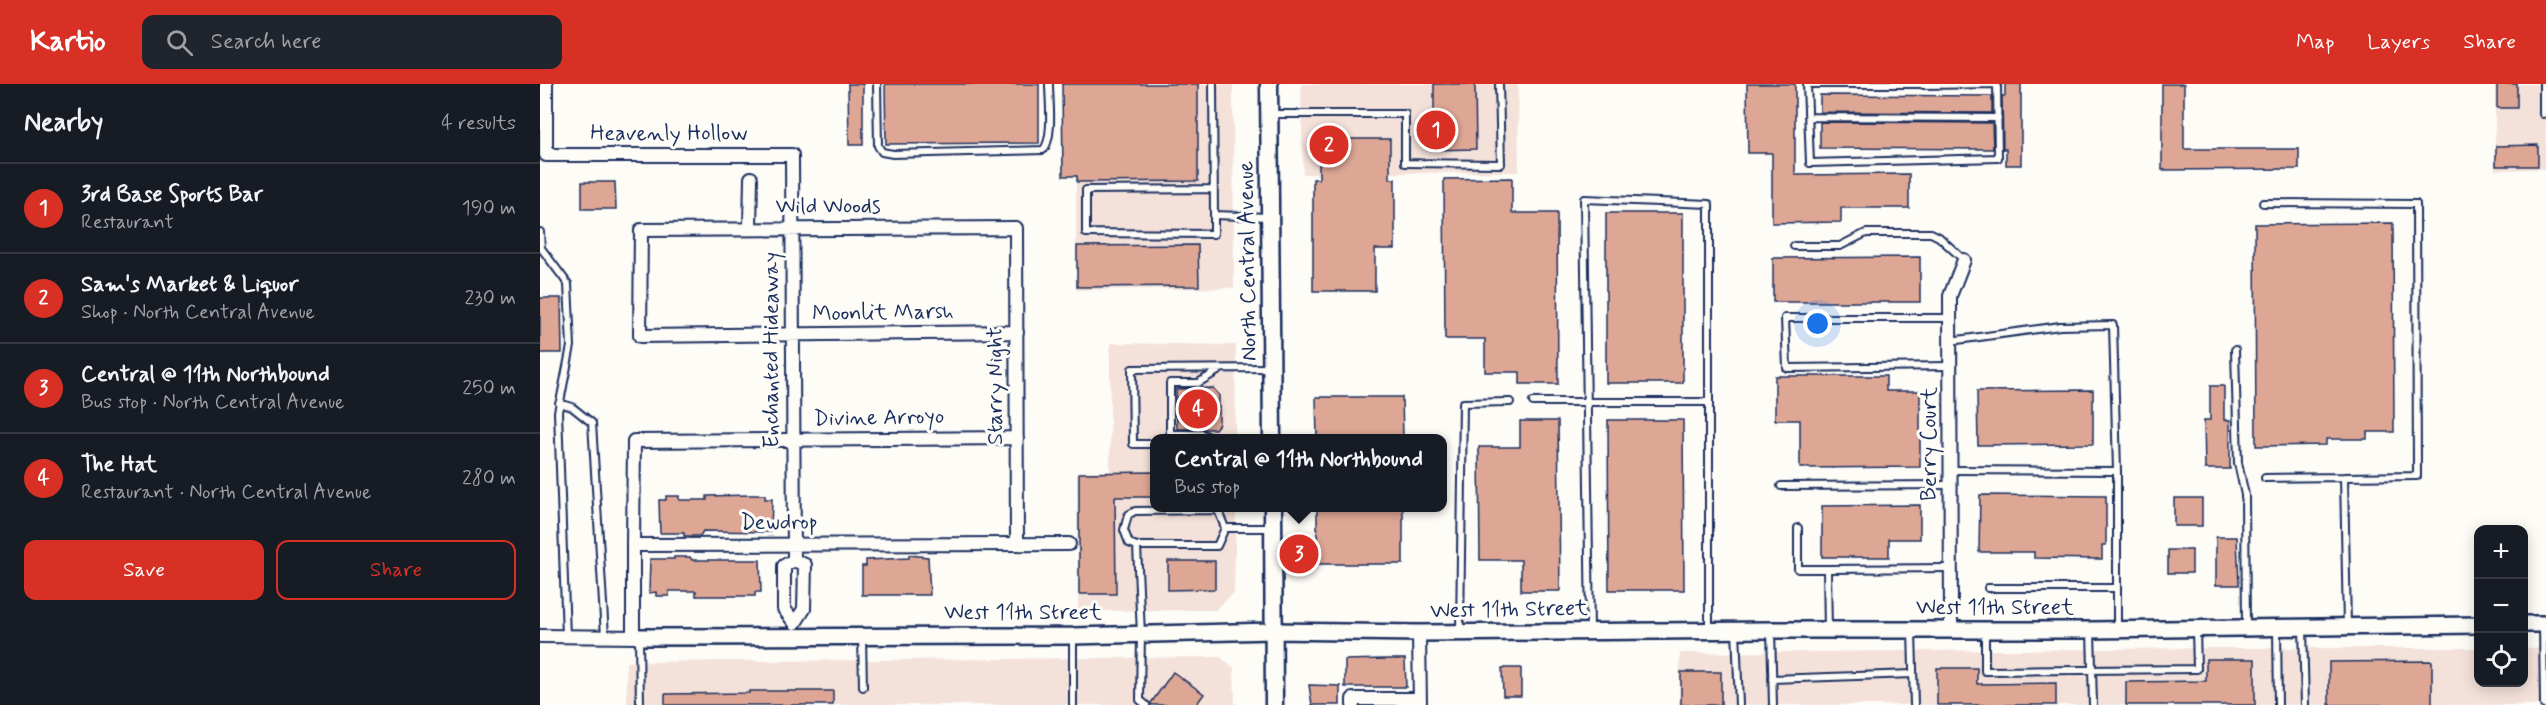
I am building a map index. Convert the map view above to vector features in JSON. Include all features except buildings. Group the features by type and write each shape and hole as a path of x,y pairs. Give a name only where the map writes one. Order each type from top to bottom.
{"main road":[{"name":"North Central Avenue","path":"1269,84 1272,434"},
{"path":"1273,512 1275,705"}],"street":[{"name":"Heavenly Hollow","path":"546,84 546,155 792,155"},
{"name":"Enchanted Hideaway","path":"792,155 794,560"},
{"path":"750,228 751,178"},
{"name":"Wild Woods","path":"640,336 641,230 1016,228"},
{"name":"Starry Night","path":"1016,228 1017,544"},
{"name":"Berry Court","path":"1951,630 1950,296 1964,260"},
{"name":"Moonlit Marsh","path":"640,336 1017,333"},
{"name":"Divine Arroyo","path":"633,545 634,441 1017,438"},
{"name":"Dewdrop","path":"633,545 1069,544"},
{"path":"633,545 636,637"},
{"path":"794,560 805,565 804,609 795,630 784,609 784,566 794,560"},
{"path":"784,587 804,587"},
{"path":"2528,624 2544,624"},
{"name":"West 11th Street","path":"540,636 636,637 795,630 862,636 1073,636 1273,631 1419,633 2117,630 2474,625"},
{"path":"1353,705 1353,699 1420,702 1419,633"}],"lane":[{"path":"877,84 878,146 882,152 893,153 1043,150 1047,147 1050,132 1049,84"},
{"path":"1213,84 1214,189 1214,234 1086,233 1086,190 1214,189"},
{"path":"1269,114 1405,114 1405,163 1501,164 1499,84"},
{"path":"1807,84 1923,84 1997,84 1998,158 1810,163 1807,84"},
{"path":"2543,84 2543,114"},
{"path":"1808,117 1998,118"},
{"path":"1590,631 1584,199 1709,204 1709,631"},
{"path":"2263,203 2416,204 2417,476 2265,478"},
{"path":"1214,215 1270,217"},
{"path":"540,232 541,248 568,284 571,346 558,423 566,636"},
{"path":"1794,246 1840,246 1866,233 1931,233 1939,237 1964,260"},
{"path":"1950,318 1785,318 1787,368 1950,366"},
{"path":"1950,341 2060,326 2113,325 2117,471 2117,630"},
{"path":"2235,350 2238,464 2245,495 2246,628"},
{"path":"1150,444 1133,444 1132,369 1271,368"},
{"path":"1202,434 1170,434 1170,383 1198,383 1221,369"},
{"path":"1460,632 1463,403 1510,402"},
{"path":"1533,402 1709,402"},
{"path":"560,403 572,407 592,423 605,637"},
{"path":"1951,470 2117,471"},
{"path":"2344,477 2347,626"},
{"path":"1781,486 1951,485"},
{"path":"1150,512 1135,512 1128,515 1124,530 1129,543 1137,546 1217,546 1225,528 1219,512"},
{"path":"1225,528 1273,528"},
{"path":"1798,528 1798,569 1951,568"},
{"path":"1137,546 1141,634 1140,700 1146,705"},
{"path":"1827,569 1828,631"},
{"path":"1988,588 2117,588"},
{"path":"2544,624 2544,705"},
{"path":"2277,628 2278,705"},
{"path":"2303,628 2305,705"},
{"path":"1985,630 1985,671 2197,669 2196,629"},
{"path":"1736,630 1739,705"},
{"path":"1771,630 1773,705"},
{"path":"1912,630 1914,705"},
{"path":"2091,630 2092,705"},
{"path":"862,636 863,687"},
{"path":"1073,636 1073,705"},
{"path":"636,637 640,705"},
{"path":"1772,679 1913,674"}],"shaded area":[{"path":"1076,84 1233,84 1234,288 1076,290"},
{"path":"1301,84 1518,84 1519,172 1303,174"},
{"path":"2495,84 2546,84 2546,169 2495,170"},
{"path":"1110,343 1236,345 1235,434 1150,434 1150,512 1236,512 1234,593 1215,610 1078,611 1077,472 1110,471"},
{"path":"2474,648 2474,687 2528,687 2528,648 2546,648 2546,705 1679,705 1680,653"},
{"path":"1220,657 1234,668 1235,705 627,705 626,662"}],"place":[{"name":"3rd Base Sports Bar","path":"1436,130"},
{"name":"Sam's Market & Liquor","path":"1329,145"},
{"name":"The Hat","path":"1198,409"},
{"name":"Central @ 11th Northbound","path":"1299,554"}]}
